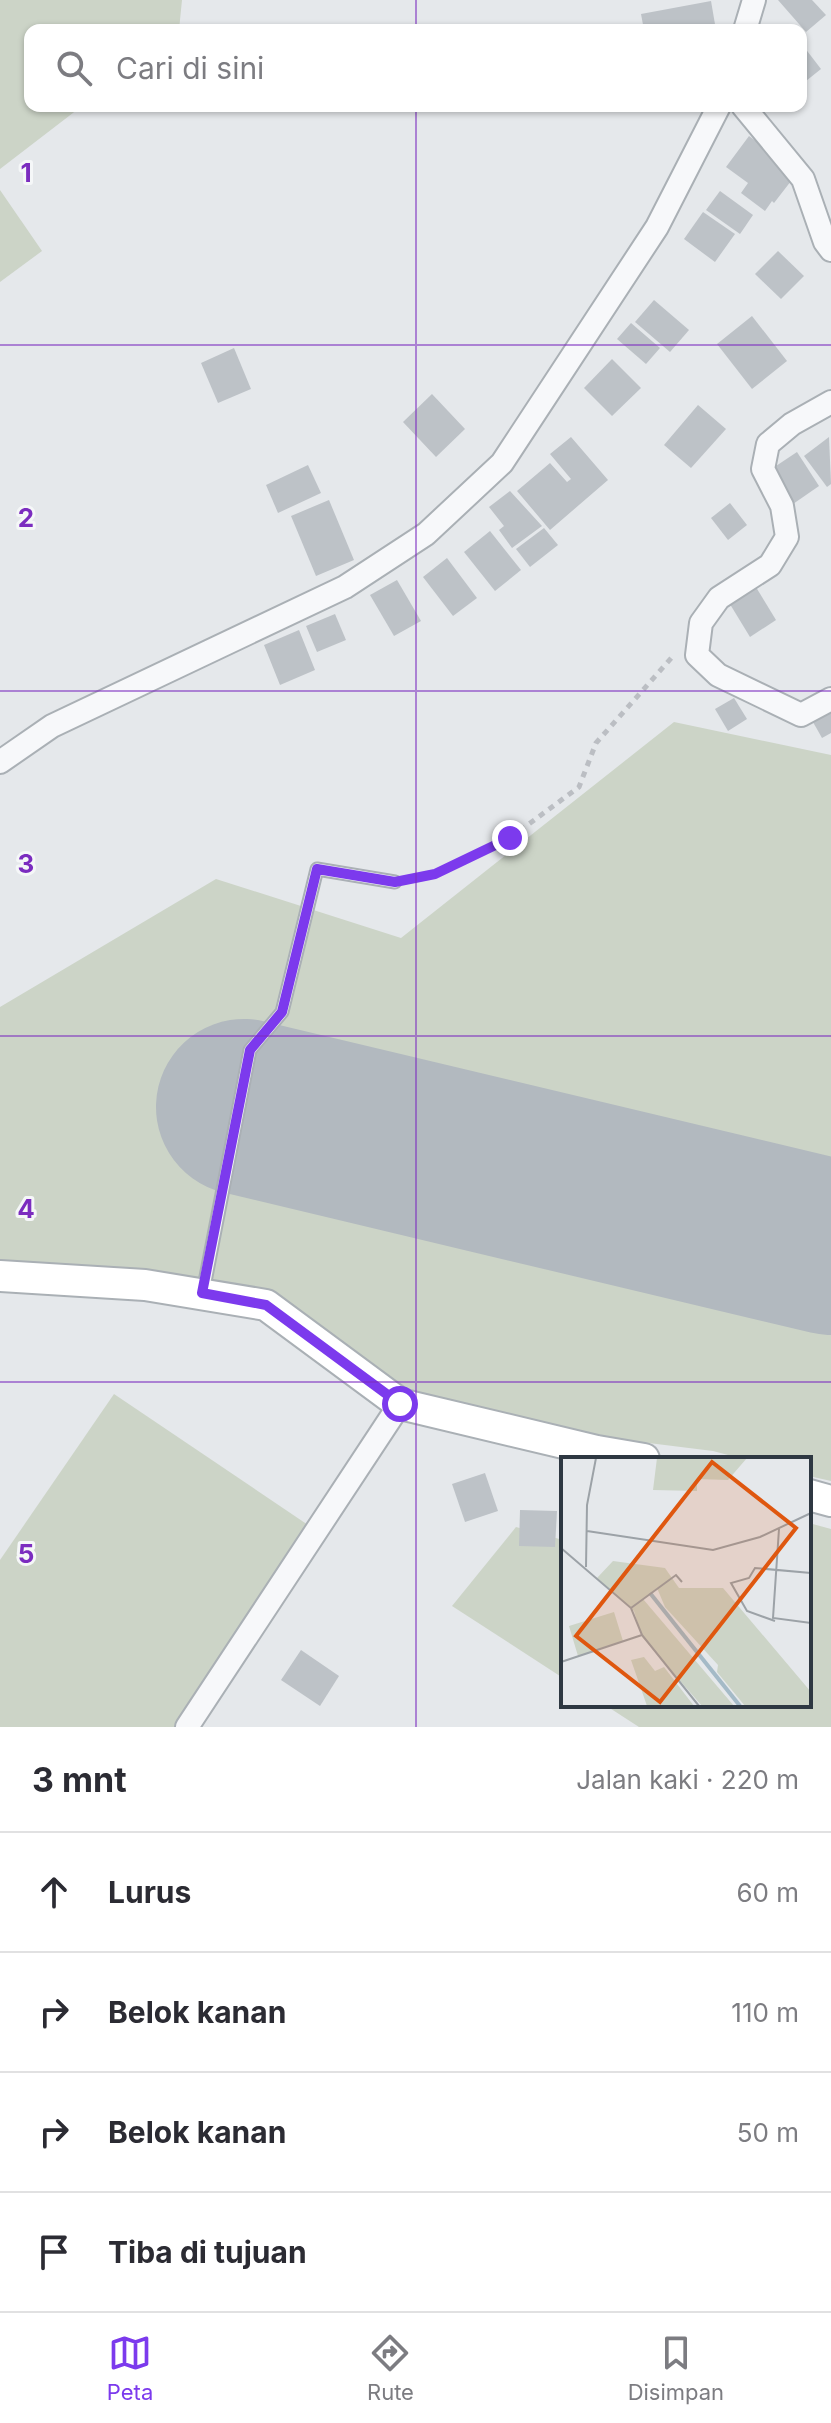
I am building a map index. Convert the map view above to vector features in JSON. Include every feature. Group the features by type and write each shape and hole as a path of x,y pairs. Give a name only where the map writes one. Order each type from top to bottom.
{"street":[{"path":"747,24 754,0"},
{"path":"0,762 52,726 345,587 426,534 502,463 657,227 716,112"},
{"path":"748,112 803,179 825,242 831,250"},
{"path":"831,402 792,424 768,444 763,469 782,506 787,537 770,565 719,598 701,623 697,655 718,675 801,715 831,699"},
{"path":"0,1276 145,1285 266,1305 400,1404 632,1457"},
{"path":"187,1727 400,1404"},
{"path":"811,1496 831,1501"}],"lane":[{"path":"202,1293 250,1050 282,1012 317,869 395,882"}],"path":[{"path":"395,882 435,874 510,838 579,787 596,743 701,623"}],"shaded area":[{"path":"0,0 182,0 180,24 24,24 24,112 74,112 0,169"},
{"path":"0,190 42,251 0,282"},
{"path":"674,722 831,755 831,1218 408,1117 395,1076 260,1043 227,1177 362,1210 393,1180 831,1285 831,1481 811,1476 811,1457 736,1457 713,1451 409,1413 238,1295 0,1280 0,1007 216,879 401,938"},
{"path":"114,1394 314,1529 179,1727 0,1727 0,1560"},
{"path":"811,1524 831,1529 831,1727 639,1727 608,1707 811,1707"},
{"path":"516,1527 561,1539 561,1677 452,1606"}],"building":[{"path":"778,0 812,0 826,15 807,31 807,24 799,24"},
{"path":"711,1 715,24 643,24 641,14"},
{"path":"807,51 821,69 807,80"},
{"path":"749,136 798,172 765,211 741,193 748,183 726,167"},
{"path":"720,191 753,215 740,234 706,210"},
{"path":"703,212 735,234 715,262 684,239"},
{"path":"778,251 804,276 781,299 755,274"},
{"path":"654,300 689,330 670,352 635,322"},
{"path":"752,316 787,361 752,389 717,344"},
{"path":"631,323 660,348 646,364 617,339"},
{"path":"234,348 251,389 218,403 201,363"},
{"path":"612,359 641,388 612,416 584,388"},
{"path":"432,394 465,429 436,457 403,422"},
{"path":"698,405 726,429 691,468 664,445"},
{"path":"571,437 608,480 550,530 517,491 550,463 567,482 571,479 550,454"},
{"path":"829,437 831,484 827,487 804,456"},
{"path":"797,452 819,486 793,504 770,470"},
{"path":"308,465 321,493 278,513 266,485"},
{"path":"510,491 542,526 512,548 499,530 504,526 489,507"},
{"path":"329,500 354,560 316,576 291,516"},
{"path":"730,503 747,525 728,540 711,518"},
{"path":"544,528 558,545 530,567 516,549"},
{"path":"490,531 521,570 495,591 464,552"},
{"path":"447,558 477,598 453,616 423,577"},
{"path":"751,579 776,620 750,637 725,596"},
{"path":"397,580 421,621 394,636 370,595"},
{"path":"335,614 346,640 317,652 306,626"},
{"path":"299,630 315,670 280,685 264,645"},
{"path":"734,698 747,719 728,731 715,709"},
{"path":"831,702 831,733 822,738 809,715"},
{"path":"485,1473 498,1511 465,1522 452,1484"},
{"path":"520,1510 557,1511 555,1547 519,1546"},
{"path":"301,1650 339,1676 320,1706 281,1680"}],"runway":[{"path":"244,1107 831,1247"}],"route":[{"path":"400,1404 266,1305 202,1293 250,1050 282,1012 317,869 395,882 435,874 510,838"}]}
